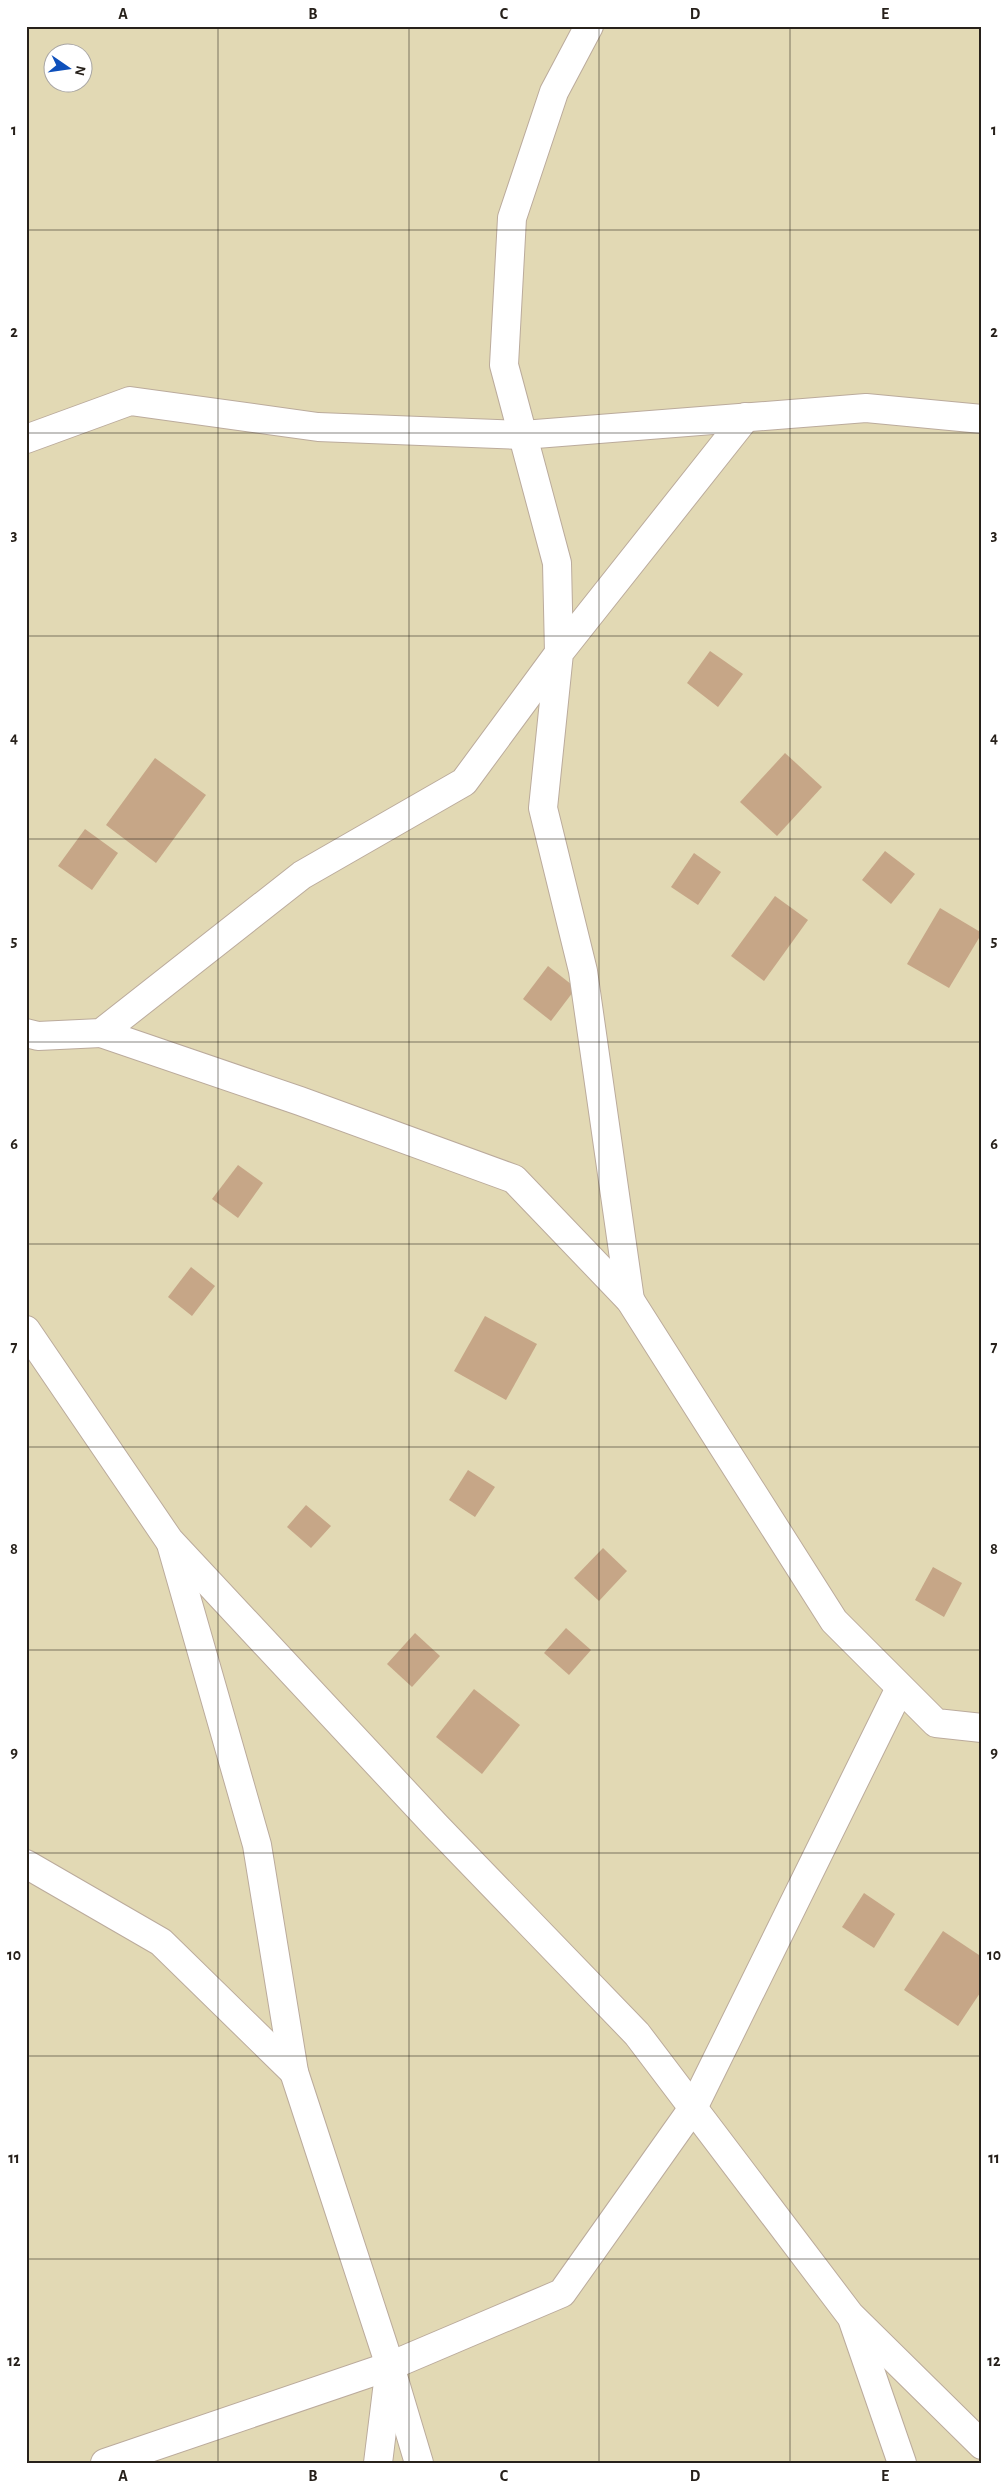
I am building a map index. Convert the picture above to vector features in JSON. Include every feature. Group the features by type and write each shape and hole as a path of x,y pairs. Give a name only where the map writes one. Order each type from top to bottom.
{"street":[{"path":"589,26 554,92 512,218 504,365 557,563 559,653 543,808 583,971 630,1300"},
{"path":"26,439 130,401 318,427 523,435 866,408 982,419"},
{"path":"101,1033 302,875 464,782 559,653 746,417"},
{"path":"26,1032 38,1036 101,1033 300,1101 514,1179 630,1300 834,1621 936,1724 982,1728"},
{"path":"26,1330 170,1540 436,1826 637,2034 850,2315 982,2445"},
{"path":"170,1540 257,1845 294,2072 390,2366 419,2463"},
{"path":"105,2463 390,2366 562,2293 693,2108 900,1688"},
{"path":"26,1864 161,1942 294,2072"},
{"path":"850,2315 902,2463"},
{"path":"378,2463 390,2366"}],"sand":[{"path":"26,26 982,26 982,2463 26,2463"}],"building":[{"path":"710,651 743,674 718,707 687,683"},
{"path":"785,753 822,787 777,836 740,802"},
{"path":"155,758 206,795 156,863 106,825"},
{"path":"85,829 118,853 92,890 58,866"},
{"path":"885,851 915,874 891,904 862,880"},
{"path":"694,853 721,872 698,905 671,887"},
{"path":"775,896 808,920 764,981 731,956"},
{"path":"940,908 982,933 949,988 907,964"},
{"path":"548,966 576,988 551,1021 523,999"},
{"path":"238,1165 263,1183 238,1218 212,1199"},
{"path":"191,1267 215,1286 192,1316 168,1297"},
{"path":"485,1316 537,1344 506,1400 454,1371"},
{"path":"468,1470 495,1487 475,1517 449,1500"},
{"path":"306,1505 331,1526 311,1548 287,1527"},
{"path":"603,1548 627,1571 599,1601 574,1578"},
{"path":"933,1567 962,1583 944,1617 915,1600"},
{"path":"566,1628 591,1650 569,1675 544,1653"},
{"path":"415,1633 440,1656 412,1687 387,1664"},
{"path":"474,1689 520,1725 482,1774 436,1737"},
{"path":"864,1893 895,1914 874,1948 842,1927"},
{"path":"943,1931 982,1957 982,1990 958,2026 904,1990"}]}
